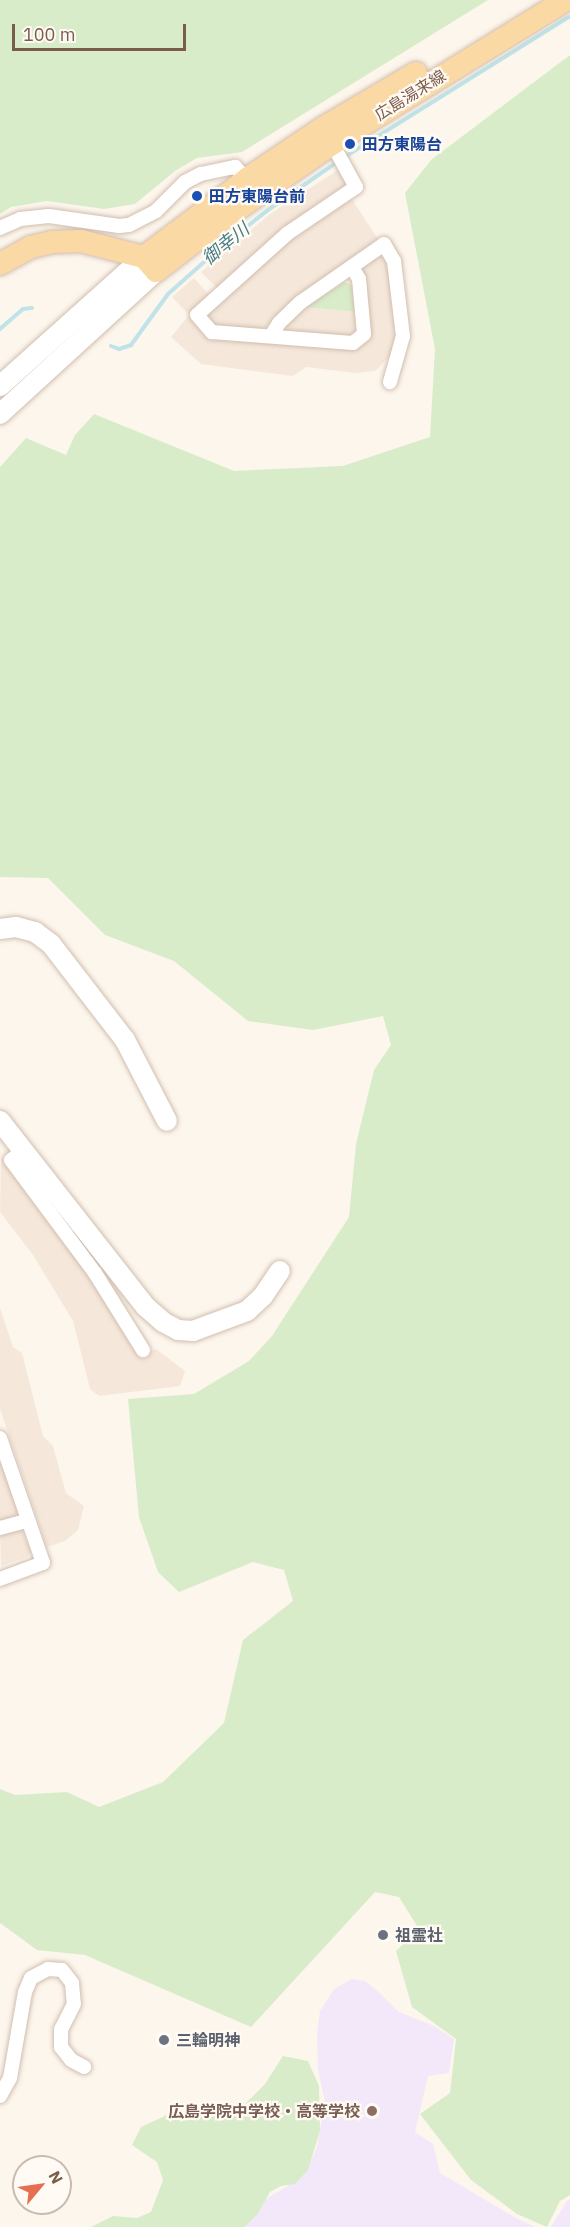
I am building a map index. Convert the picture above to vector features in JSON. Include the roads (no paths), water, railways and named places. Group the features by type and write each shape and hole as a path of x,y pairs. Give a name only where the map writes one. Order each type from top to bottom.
{"main road":[{"name":"広島湯来線","path":"150,264 226,218 327,136 537,0"},
{"name":"広島湯来線","path":"150,264 247,180 566,0"},
{"path":"0,264 31,247 52,242 81,241 150,264"}],"street":[{"path":"327,136 356,187 288,233 197,315 212,332 354,343 364,334 359,279 352,267"},
{"path":"0,228 20,219 50,216 119,226 129,225 156,211 185,182 201,174 235,167 247,180"},
{"path":"271,336 279,323 301,303 384,244 394,261 403,336 390,382"},
{"path":"0,386 150,264"},
{"path":"0,414 150,264"},
{"path":"0,929 16,927 35,932 51,944 125,1040 167,1120"},
{"path":"0,1121 146,1308 163,1322 178,1330 193,1331 247,1311 280,1271"},
{"path":"24,1150 11,1160 95,1273 143,1350"},
{"path":"0,1438 43,1563 0,1579"},
{"path":"0,1528 27,1521"},
{"path":"0,2096 10,2078 25,1992 31,1978 48,1969 62,1970 72,1983 74,2004 61,2029 61,2047 71,2060 84,2067"}],"waterway":[{"name":"御幸川","path":"343,158 569,17"},
{"name":"御幸川","path":"111,346 119,349 131,345 168,294 221,247 268,210 337,162"},
{"name":"御幸川","path":"0,329 23,309 32,308"}],"place":[{"name":"田方東陽台","path":"350,144"},
{"name":"田方東陽台前","path":"197,196"},
{"name":"祖霊社","path":"383,1935"},
{"name":"三輪明神","path":"164,2040"},
{"name":"広島学院中学校・高等学校","path":"372,2111"}]}
